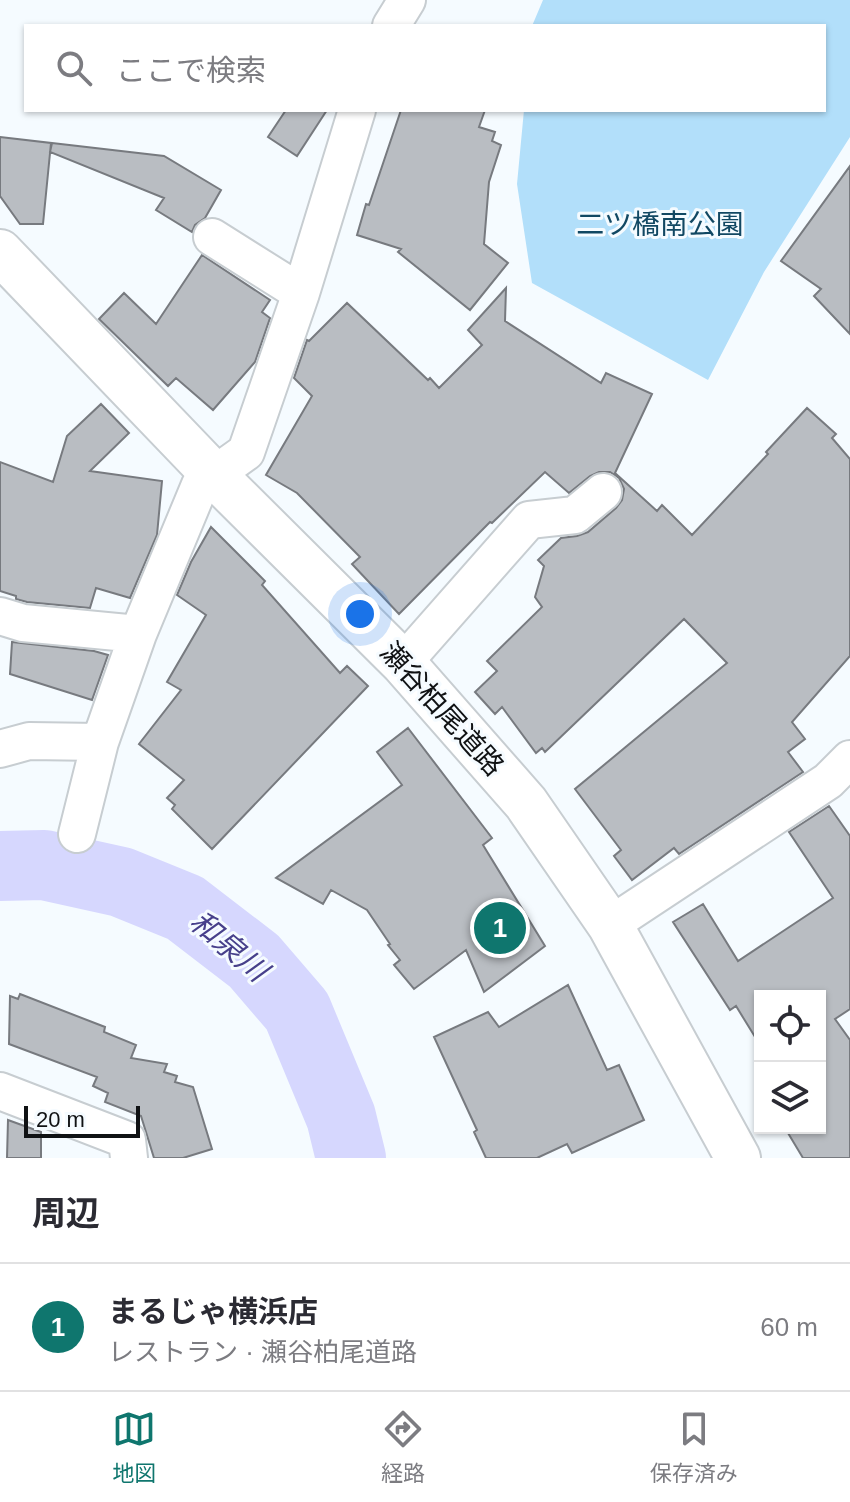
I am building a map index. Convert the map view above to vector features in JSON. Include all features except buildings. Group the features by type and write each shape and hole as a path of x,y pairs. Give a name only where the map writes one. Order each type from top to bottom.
{"main road":[{"name":"瀬谷柏尾道路","path":"0,252 214,475 403,663 526,803 610,925 738,1158"}],"street":[{"path":"392,24 407,0"},
{"path":"77,834 100,742 138,634 200,485 246,452 301,293 356,112"},
{"path":"212,237 301,293"},
{"path":"403,663 529,520 575,515 603,492"},
{"path":"0,616 23,623 138,634"},
{"path":"0,749 29,741 100,742"},
{"path":"610,925 828,781 850,759"},
{"path":"0,1091 127,1140 129,1158"}],"green space":[{"name":"二ツ橋南公園","path":"543,0 850,0 850,137 764,272 708,380 532,283 517,184 524,112 826,112 826,24 533,24"}],"waterway":[{"name":"和泉川","path":"0,866 44,865 121,882 185,908 254,961 297,1011 341,1117 351,1158"}],"place":[{"name":"まるじゃ横浜店","path":"500,928"}]}
